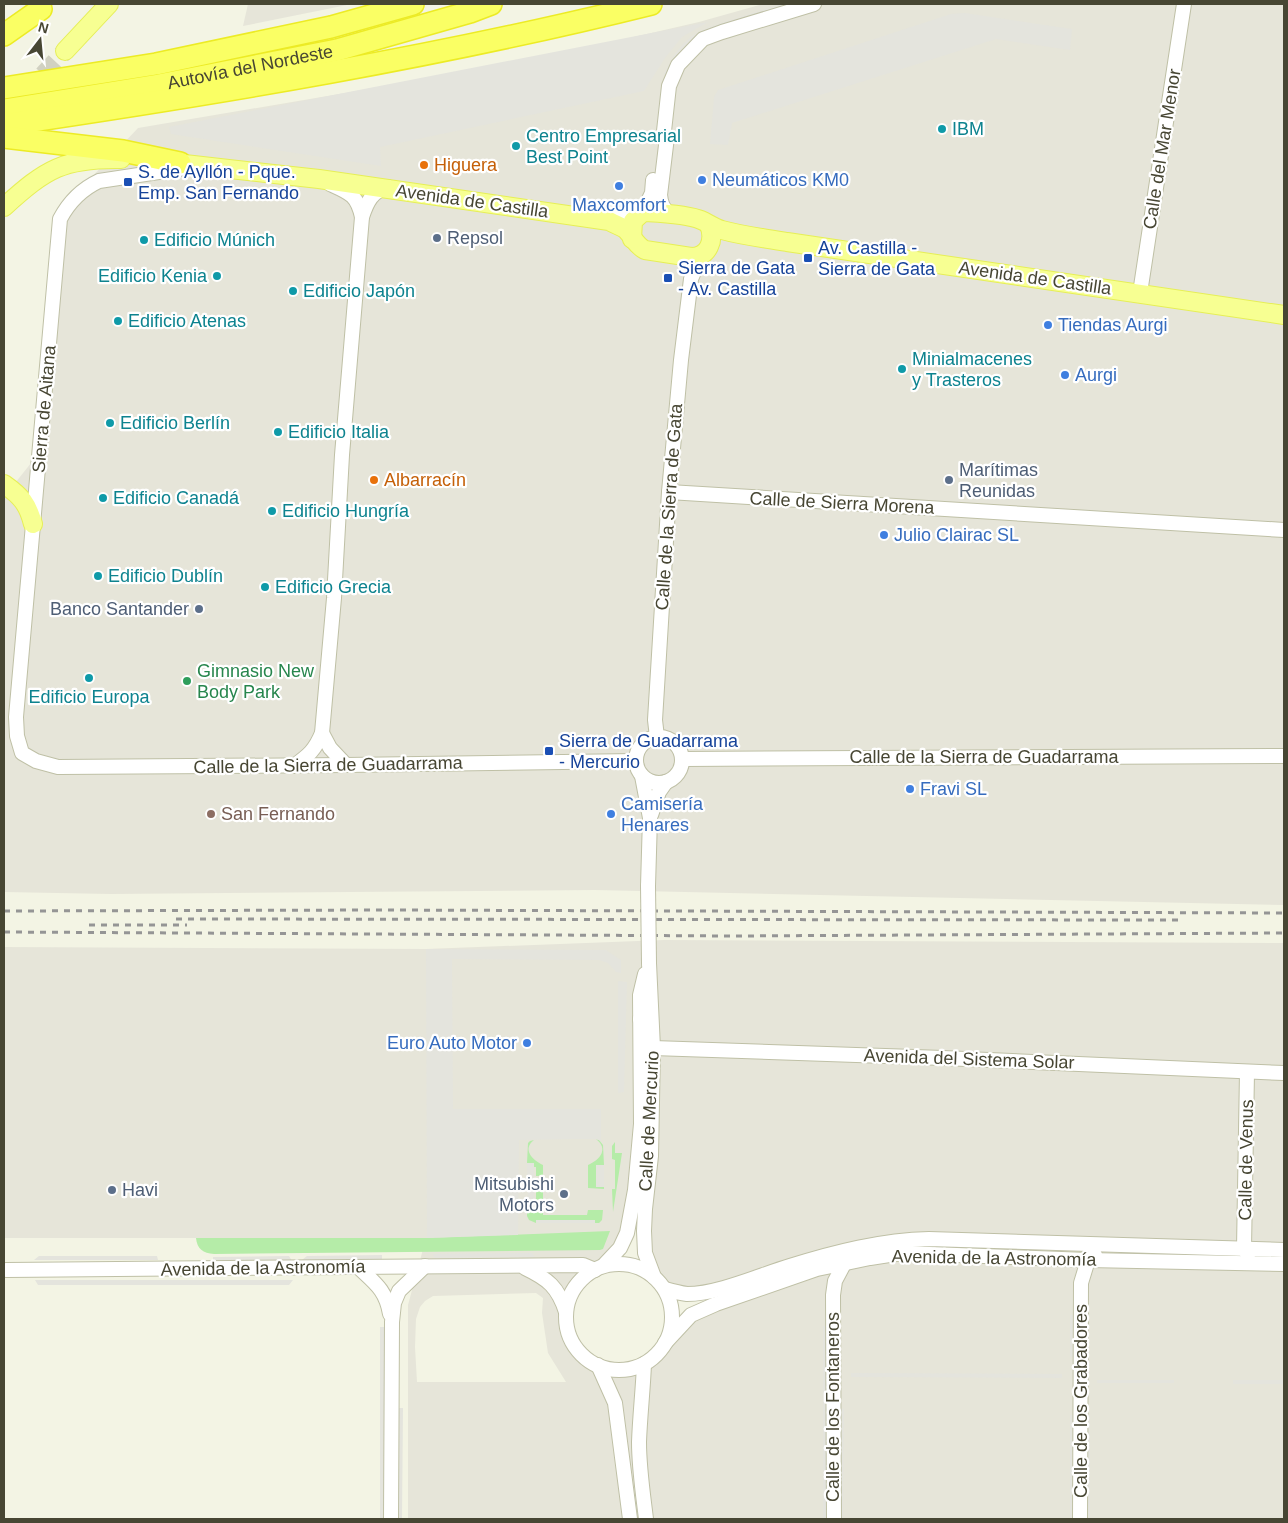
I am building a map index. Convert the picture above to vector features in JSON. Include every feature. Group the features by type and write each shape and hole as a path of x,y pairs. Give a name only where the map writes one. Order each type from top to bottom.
{"highway":[{"name":"Autovía del Nordeste","path":"4,88 156,64 331,27 413,4"},
{"name":"Autovía del Nordeste","path":"4,110 159,85 337,50 492,4"},
{"path":"4,125 160,102 471,45 650,4"},
{"path":"4,35 45,6"},
{"path":"4,137 128,152 189,164"}],"main road":[{"path":"65,51 109,4"},
{"path":"4,26 45,6"},
{"path":"4,207 44,173 82,160 97,159 126,159 189,164 384,188"},
{"name":"Avenida de Castilla","path":"384,188 609,221 624,229 640,248 676,255 696,257 722,243 787,242"},
{"path":"632,239 633,221 641,214"},
{"name":"Avenida de Castilla","path":"641,214 669,214 694,218 736,234 1284,315"},
{"path":"707,250 712,240 709,225"},
{"path":"4,484 20,497 27,506 33,524"}],"street":[{"path":"641,214 652,193 660,137 664,131 669,86 678,65 703,39 814,4"},
{"name":"Calle del Mar Menor","path":"1140,294 1184,4"},
{"path":"664,131 667,138 660,195 661,204 669,214"},
{"name":"Sierra de Aitana","path":"22,753 17,736 16,717 60,219 73,200 90,185 100,181 159,173 189,164"},
{"path":"319,179 344,190 354,197 360,205 362,217"},
{"name":"Avenida de Castilla","path":"384,188 408,185 611,214 641,214"},
{"path":"294,766 317,745 322,733 334,598 342,455 362,217 370,198 384,188"},
{"name":"Calle de la Sierra de Gata","path":"658,736 655,720 669,492 681,360 691,279 698,262 707,250"},
{"path":"676,255 686,265 691,279"},
{"name":"Calle de Sierra Morena","path":"669,492 1284,530"},
{"path":"322,733 330,748 346,766"},
{"path":"642,776 656,783 666,782 674,778 681,769 683,759 680,749 675,742 666,737 658,736 643,743 638,751 636,760 638,770 642,776 650,818"},
{"name":"Calle de la Sierra de Guadarrama","path":"22,753 36,761 58,766 346,766 636,760"},
{"name":"Calle de la Sierra de Guadarrama","path":"683,759 1284,756"},
{"path":"650,818 659,792 666,782"},
{"name":"Calle de Mercurio","path":"650,818 648,886 649,963 653,1048 651,1156 644,1231 645,1253 654,1277"},
{"name":"Calle de Mercurio","path":"599,1268 620,1248 627,1233 632,1207 639,1150 640,995 649,963"},
{"path":"640,1019 648,1042 653,1048 640,1076"},
{"name":"Avenida del Sistema Solar","path":"653,1048 953,1058 1284,1073"},
{"name":"Calle de Venus","path":"1244,1248 1247,1072"},
{"name":"Avenida de la Astronomía","path":"665,1343 692,1315 812,1265 868,1246 915,1240 1284,1250"},
{"path":"1088,1260 1098,1252 1108,1248 1123,1246"},
{"path":"1223,1262 1236,1257 1244,1248 1248,1255 1258,1263"},
{"name":"Avenida de la Astronomía","path":"664,1289 688,1294 711,1292 812,1265 844,1264 902,1253 1088,1260 1284,1264"},
{"name":"Calle de los Grabadores","path":"1058,1259 1075,1271 1081,1283"},
{"name":"Calle de los Grabadores","path":"1080,1519 1081,1283 1088,1260"},
{"name":"Avenida de la Astronomía","path":"4,1271 583,1264 599,1268"},
{"path":"621,1264 639,1268 654,1277 664,1289 671,1307 672,1316 672,1326 665,1343 656,1356 644,1364 628,1369 613,1369 598,1365 581,1354 567,1329 566,1314 569,1299 577,1285 586,1276 599,1268 621,1264"},
{"name":"Calle de los Fontaneros","path":"834,1519 833,1295 835,1280 844,1264"},
{"name":"Avenida de la Astronomía","path":"520,1265 540,1275 552,1284 561,1298 566,1314"},
{"name":"Calle de los Fontaneros","path":"812,1265 830,1286 833,1295"},
{"path":"391,1519 392,1322 394,1303 399,1291 426,1266"},
{"path":"358,1267 382,1290 388,1302 392,1322"},
{"path":"644,1364 639,1444 646,1519"},
{"path":"598,1365 615,1404 630,1519"}],"shaded area":[{"path":"248,4 352,4 243,26"},
{"path":"763,4 1284,4 1284,905 595,890 111,894 4,892 4,497 35,458 57,214 138,128 351,92 586,48 699,22"},
{"path":"782,4 796,4 704,33 692,40 675,59 667,75 664,74 675,54 692,36 707,28"},
{"path":"965,13 1072,29 1070,50 996,39 732,123 728,145 710,144 714,97 718,90 951,14"},
{"path":"708,22 682,37 665,58 644,91 380,147 381,166 171,134 169,127"},
{"path":"664,940 1284,943 1284,1250 929,1239 711,1291 665,1289 654,1277 645,1253 641,1124 627,1233 595,1270 577,1285 569,1299 566,1314 567,1329 581,1354 598,1365 613,1369 628,1369 644,1364 655,1356 691,1315 870,1258 1284,1264 1284,1519 408,1519 408,1305 426,1238 4,1238 4,947 426,949","holes":["536,1293 543,1298 542,1313 548,1353 566,1382 417,1382 416,1319 420,1307 425,1301 433,1296"]},
{"path":"426,949 606,950 621,960 621,973 616,972 608,963 599,960 452,959 453,1109 601,1109 601,1141 596,1139 519,1140 518,1235 427,1238"},
{"path":"618,981 627,982 624,1092 618,1093"},
{"path":"527,1163 534,1163 534,1207 528,1207"},
{"path":"596,1165 604,1165 604,1187 596,1187"},
{"path":"536,1220 595,1220 595,1223 536,1223"},
{"path":"532,1253 535,1257 434,1258 433,1254"},
{"path":"382,1255 382,1259 302,1260 307,1256"},
{"path":"39,1256 157,1256 158,1260 34,1260"},
{"path":"289,1256 292,1261 213,1260 213,1257"},
{"path":"35,1280 293,1280 289,1285 38,1285"},
{"path":"1070,1315 1077,1315 1076,1357 1070,1357"},
{"path":"823,1326 830,1326 829,1519 823,1519"},
{"path":"380,1327 387,1327 386,1519 380,1519"},
{"path":"851,1373 1062,1374 1062,1378 851,1377"},
{"path":"1097,1380 1174,1380 1174,1383 1097,1383"},
{"path":"1233,1380 1284,1380 1284,1384 1233,1384"},
{"path":"396,1408 403,1408 402,1519 395,1519"},
{"path":"836,1408 844,1409 843,1519 836,1519"},
{"path":"1070,1415 1076,1415 1076,1519 1070,1519"},
{"path":"1083,1415 1090,1416 1090,1519 1083,1519"}],"green space":[{"path":"596,1139 603,1145 604,1165 596,1165 597,1187 604,1187 604,1189 588,1188 588,1165 599,1157 602,1150 600,1143"},
{"path":"534,1140 530,1143 529,1151 535,1160 543,1165 543,1176 536,1176 534,1163 527,1163 528,1143"},
{"path":"615,1142 615,1153 622,1153 613,1212 612,1189 615,1189 615,1160 612,1159 612,1146"},
{"path":"536,1179 543,1179 543,1215 587,1215 588,1210 603,1210 602,1220 599,1223 595,1223 595,1220 537,1220 536,1223 529,1220 527,1208 536,1208"},
{"path":"610,1231 603,1249 600,1250 214,1254 201,1250 196,1238 427,1238"}],"tunnel":[{"path":"6,114 65,51"}],"railway":[{"path":"4,911 383,910 1284,913"},
{"path":"176,919 1184,920"},
{"path":"89,925 187,925"},
{"path":"4,932 733,936 1284,933"}],"place":[{"name":"IBM","path":"942,129"},
{"name":"Centro Empresarial Best Point","path":"516,146"},
{"name":"Higuera","path":"424,165"},
{"name":"Neumáticos KM0","path":"702,180"},
{"name":"S. de Ayllón - Pque. Emp. San Fernando","path":"128,182"},
{"name":"Maxcomfort","path":"619,186"},
{"name":"Repsol","path":"437,238"},
{"name":"Edificio Múnich","path":"144,240"},
{"name":"Av. Castilla - Sierra de Gata","path":"808,258"},
{"name":"Edificio Kenia","path":"217,276"},
{"name":"Sierra de Gata - Av. Castilla","path":"668,278"},
{"name":"Edificio Japón","path":"293,291"},
{"name":"Edificio Atenas","path":"118,321"},
{"name":"Tiendas Aurgi","path":"1048,325"},
{"name":"Minialmacenes y Trasteros","path":"902,369"},
{"name":"Aurgi","path":"1065,375"},
{"name":"Edificio Berlín","path":"110,423"},
{"name":"Edificio Italia","path":"278,432"},
{"name":"Albarracín","path":"374,480"},
{"name":"Marítimas Reunidas","path":"949,480"},
{"name":"Edificio Canadá","path":"103,498"},
{"name":"Edificio Hungría","path":"272,511"},
{"name":"Julio Clairac SL","path":"884,535"},
{"name":"Edificio Dublín","path":"98,576"},
{"name":"Edificio Grecia","path":"265,587"},
{"name":"Banco Santander","path":"199,609"},
{"name":"Edificio Europa","path":"89,678"},
{"name":"Gimnasio New Body Park","path":"187,681"},
{"name":"Sierra de Guadarrama - Mercurio","path":"549,751"},
{"name":"Fravi SL","path":"910,789"},
{"name":"San Fernando","path":"211,814"},
{"name":"Camisería Henares","path":"611,814"},
{"name":"Euro Auto Motor","path":"527,1043"},
{"name":"Havi","path":"112,1190"},
{"name":"Mitsubishi Motors","path":"564,1194"}]}
